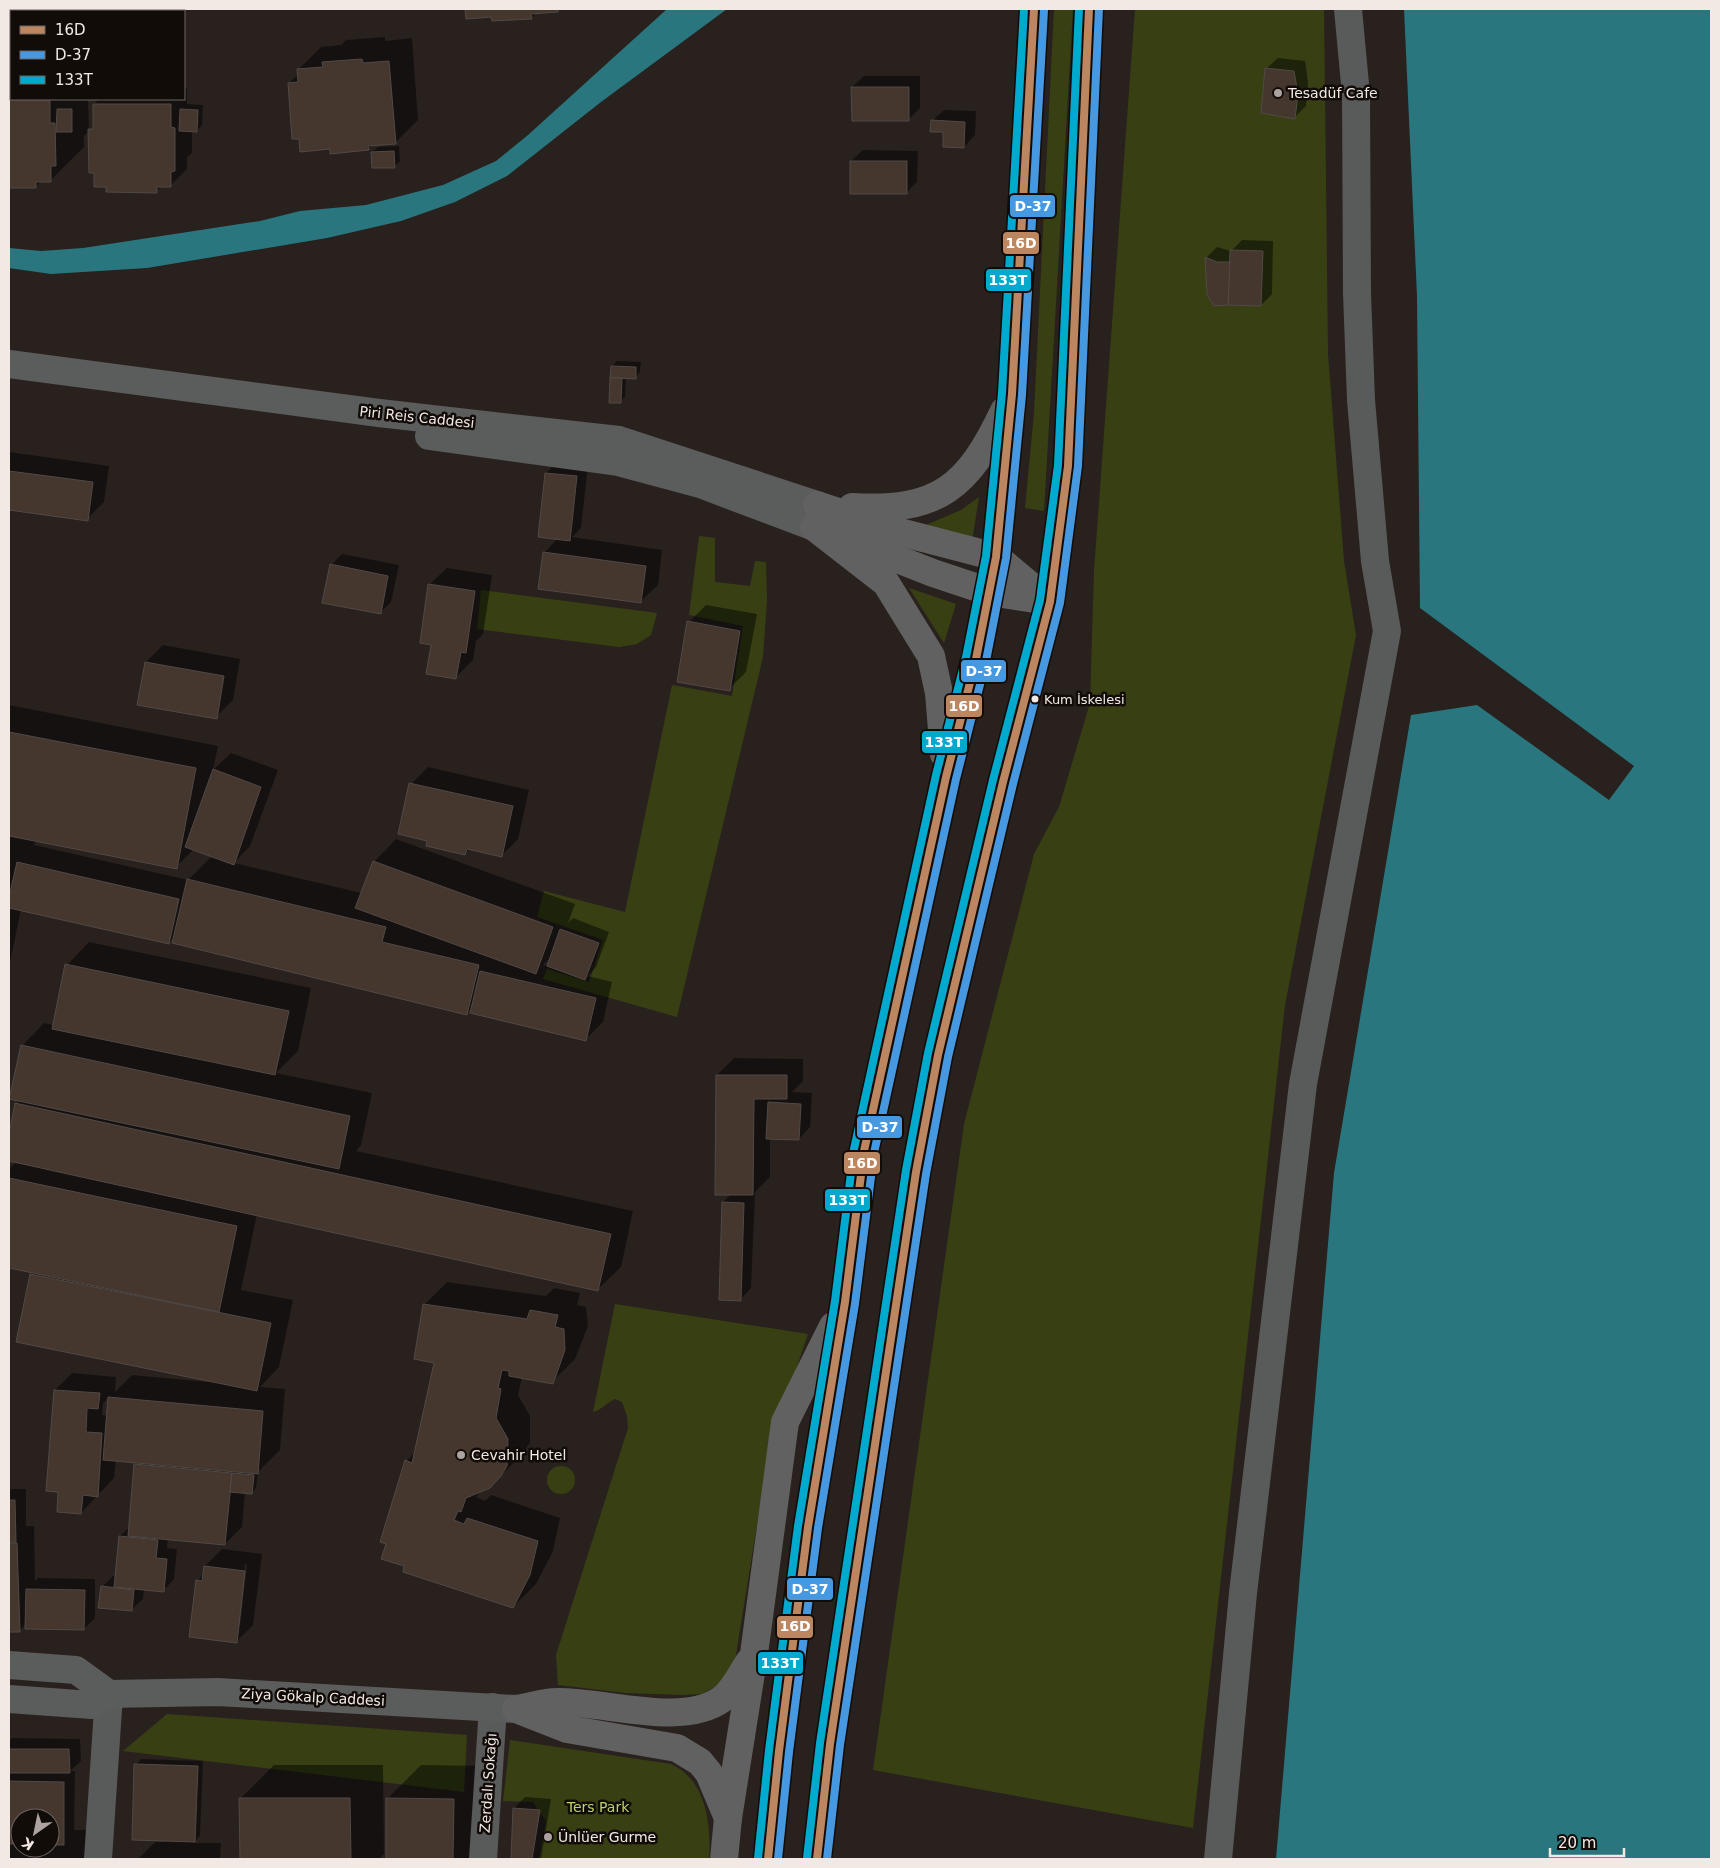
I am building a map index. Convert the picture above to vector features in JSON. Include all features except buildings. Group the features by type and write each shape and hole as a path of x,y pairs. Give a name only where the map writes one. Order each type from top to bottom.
{"highway":[{"path":"768,1859 779,1751 808,1527 845,1302 864,1151 946,777 990,592 996,556 1012,394 1034,9"},
{"path":"818,1859 830,1744 916,1172 940,1045 1003,782 1050,602 1068,466 1089,9"},
{"path":"816,516 920,503 953,487 974,465 988,444 1012,394"},
{"path":"816,516 896,531 996,556 1050,602"},
{"path":"816,516 933,573 990,592 1050,602"},
{"path":"816,516 886,583 931,656 939,693 946,777"},
{"path":"724,1859 728,1818 754,1654 785,1422 845,1302"},
{"path":"504,1708 556,1702 681,1713 707,1708 723,1698 733,1688 754,1654"},
{"path":"504,1708 567,1729 677,1748 700,1762 709,1773 728,1818"}],"main road":[{"name":"Piri Reis Caddesi","path":"9,364 379,413 619,440 816,516"},
{"name":"Piri Reis Caddesi","path":"9,378 618,462 816,516"},
{"path":"9,1665 76,1670 109,1694"},
{"name":"Ziya Gökalp Caddesi","path":"9,1699 92,1706 109,1694 218,1692 504,1708"}],"street":[{"path":"1218,1859 1243,1593 1303,1084 1387,631 1375,561 1361,400 1357,292 1356,95 1348,9"},
{"path":"98,1859 109,1694"},
{"name":"Zerdalı Sokağı","path":"483,1859 504,1708"}],"green space":[{"path":"1054,9 1073,9 1044,511 1025,508 1034,413"},
{"path":"1135,9 1324,9 1328,354 1344,561 1356,635 1285,1005 1193,1828 873,1770 964,1124 1034,854 1059,807 1090,703 1094,571"},
{"path":"979,497 972,541 926,525 961,510"},
{"path":"699,536 715,538 715,582 750,586 755,561 766,562 767,600 763,657 677,1017 543,979 547,969 589,982 603,940 537,917 544,891 625,912 672,685 732,696 743,626 689,615"},
{"path":"909,588 956,604 944,643"},
{"path":"481,590 657,613 651,635 637,644 619,647 477,629"},
{"path":"615,1304 808,1334 769,1450 734,1667 715,1687 701,1694 626,1693 558,1685 556,1655 628,1428 627,1416 622,1402 615,1399 593,1412"},
{"path":"561,1466 571,1470 575,1480 571,1490 561,1494 551,1490 547,1480 551,1470"},
{"path":"167,1714 467,1735 464,1792 123,1751"},
{"name":"Ters Park","path":"510,1740 671,1764 685,1773 694,1783 704,1803 707,1814 709,1859 539,1859 546,1821 533,1802 503,1801"}],"water":[{"path":"667,9 727,9 601,102 507,176 455,202 401,221 327,238 147,268 51,274 9,268 9,248 41,251 83,248 260,221 300,211 366,205 443,185 496,161 528,135"},
{"path":"1404,9 1711,9 1711,1859 1276,1859 1334,1173 1411,715 1477,705 1609,800 1634,766 1420,608 1417,296"}],"transit line":[{"name":"133T","path":"758,1858 769,1750 798,1526 835,1301 854,1149 936,775 966,657 986,556 1002,393 1024,9"},
{"name":"16D","path":"768,1859 779,1751 808,1527 845,1302 864,1151 946,777 976,659 996,557 1012,394 1034,9"},
{"name":"133T","path":"807,1858 820,1743 906,1170 928,1053 993,780 1040,600 1058,465 1079,9"},
{"name":"16D","path":"817,1859 830,1744 916,1172 938,1055 1003,782 1050,602 1068,466 1089,9"},
{"name":"D-37","path":"827,1859 840,1745 926,1174 948,1057 1013,784 1060,603 1078,466 1099,9"},
{"name":"D-37","path":"778,1859 789,1752 818,1528 855,1304 874,1153 956,779 986,661 1006,558 1022,395 1044,10"}],"place":[{"name":"Tesadüf Cafe","path":"1278,93"},
{"name":"Kum İskelesi","path":"1035,699"},
{"name":"Cevahir Hotel","path":"461,1455"},
{"name":"Ünlüer Gurme","path":"548,1837"}]}
